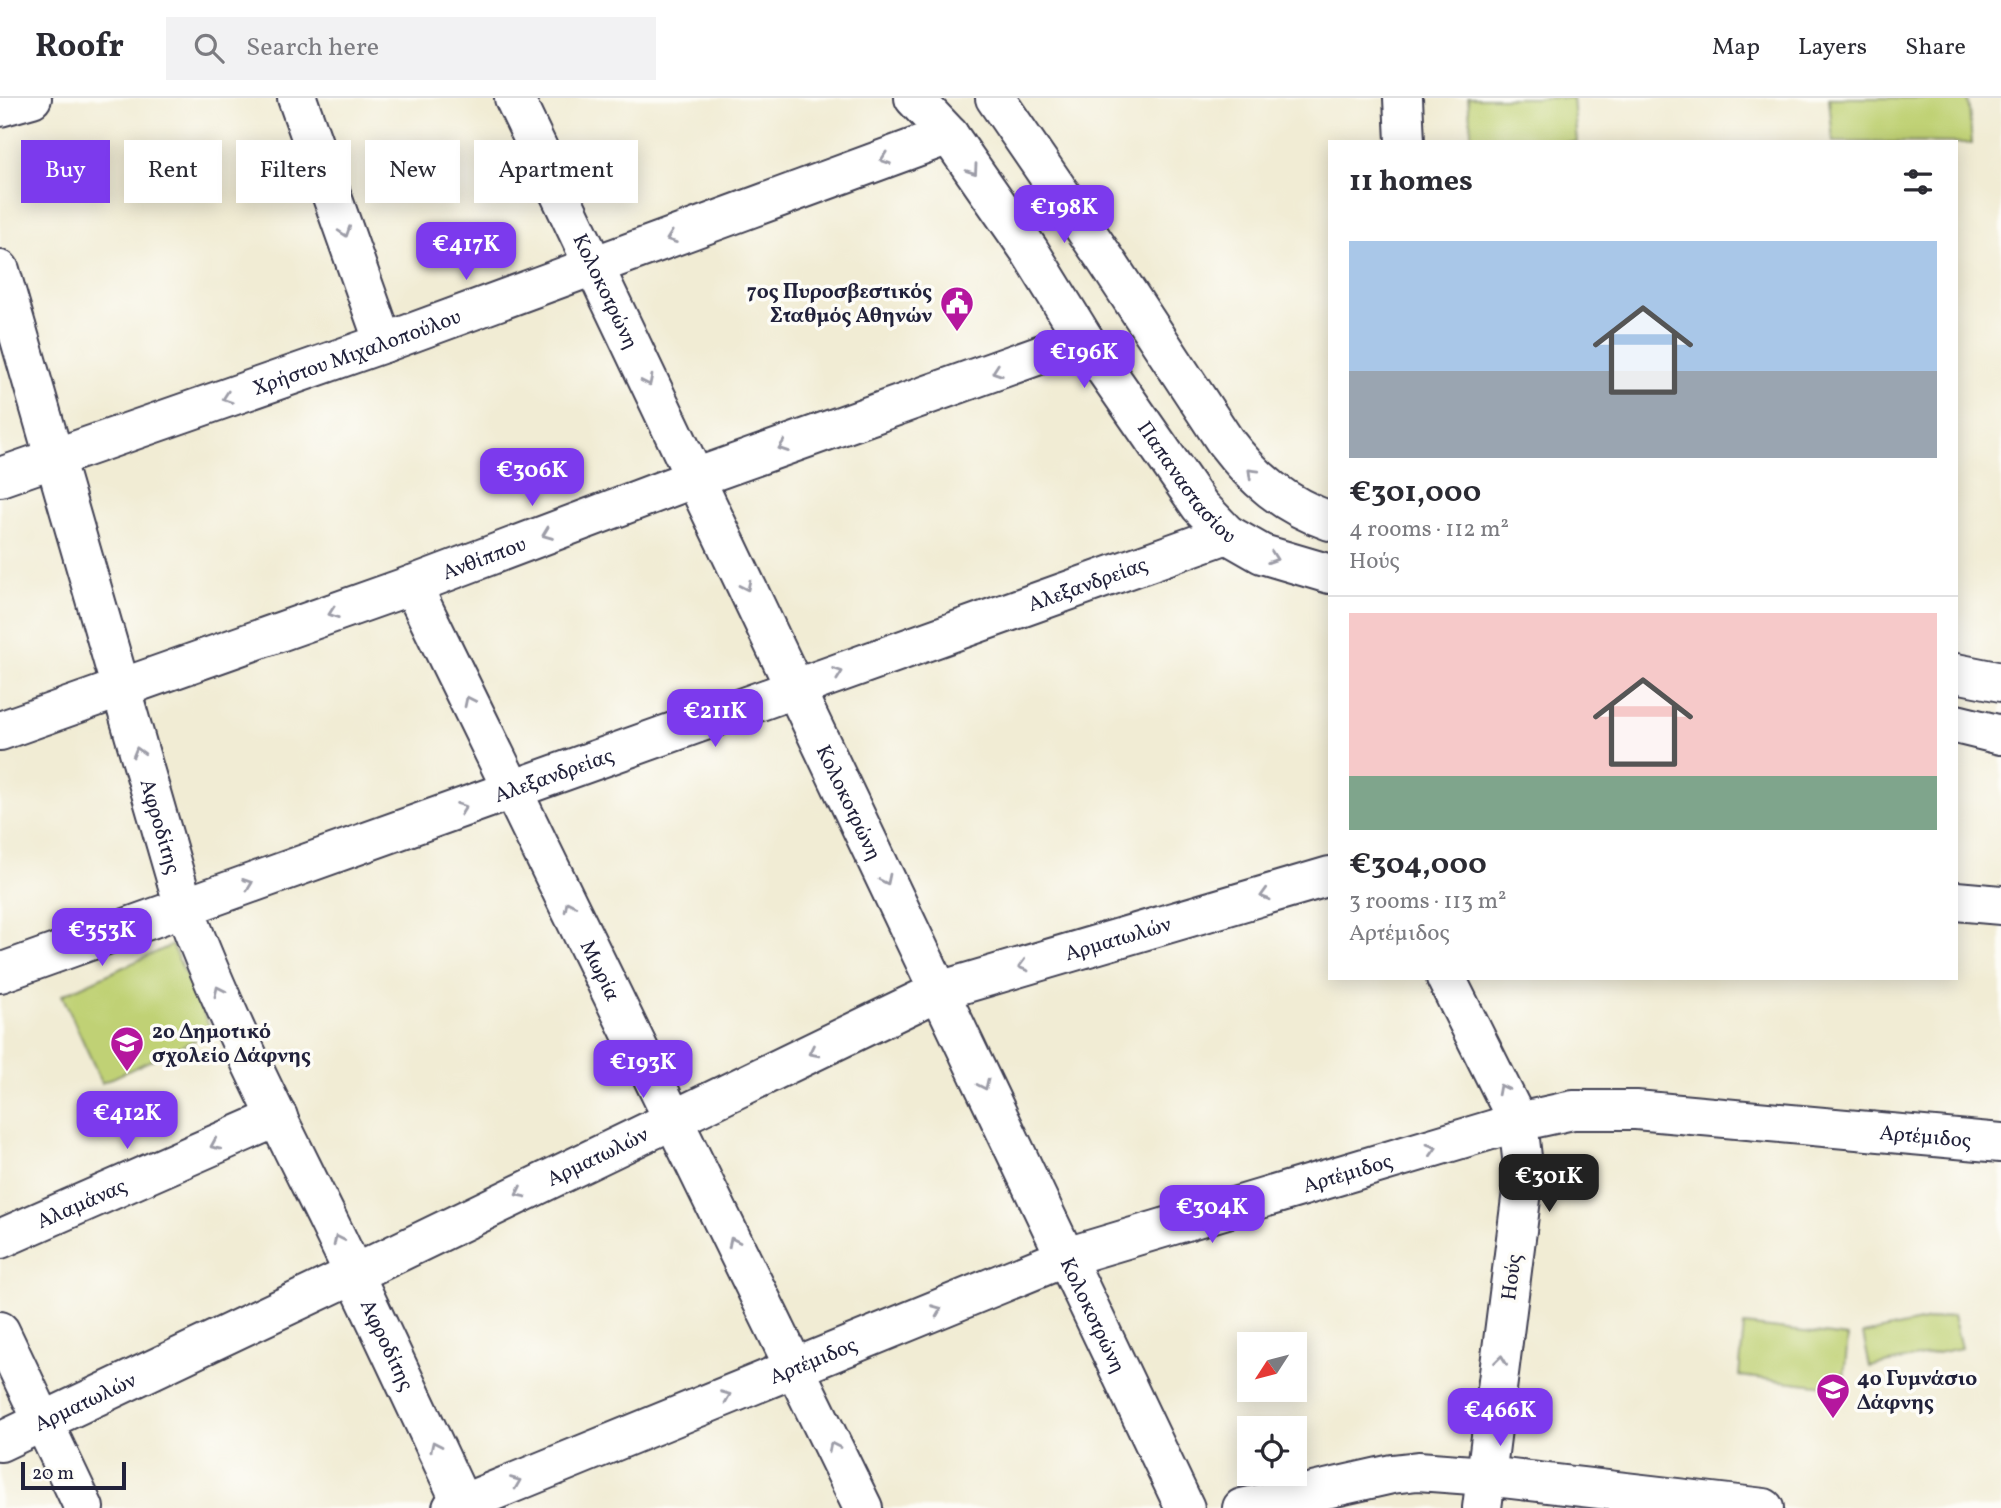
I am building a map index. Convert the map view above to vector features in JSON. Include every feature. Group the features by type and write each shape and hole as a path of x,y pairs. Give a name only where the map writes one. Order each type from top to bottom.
{"street":[{"path":"0,107 32,98"},
{"path":"297,98 384,343"},
{"name":"Κολοκοτρώνη","path":"514,98 1185,1508"},
{"name":"Παπαναστασίου","path":"915,98 949,135 1052,285 1084,339 1200,506 1227,534 1262,554 1328,573"},
{"path":"995,98 1225,441 1248,470 1278,495 1328,520"},
{"path":"1403,98 1405,140"},
{"name":"Χρήστου Μιχαλοπούλου","path":"0,477 384,343 949,135"},
{"path":"1052,285 1104,257"},
{"name":"Αφροδίτης","path":"0,270 184,907 201,952 354,1274 459,1507"},
{"name":"Ανθίππου","path":"0,731 412,585 695,478 1084,339"},
{"name":"Αλεξανδρείας","path":"0,973 1227,534"},
{"name":"Μωρία","path":"412,585 863,1508"},
{"path":"1958,673 2001,682"},
{"path":"1958,724 2001,734"},
{"name":"Αρματωλών","path":"0,1442 939,991 1328,877"},
{"path":"1958,901 2001,905"},
{"name":"Ηούς","path":"1447,980 1518,1122 1524,1175 1484,1492"},
{"name":"Αρτέμιδος","path":"459,1507 1066,1257 1518,1122 1573,1111 1636,1110 2001,1143"},
{"name":"Αλαμάνας","path":"0,1239 278,1117"},
{"path":"0,1331 84,1508"},
{"path":"1242,1508 1392,1474 1418,1471 1484,1492 1760,1508"}],"green space":[{"path":"1468,98 1573,98 1577,140 1472,140"},
{"path":"1829,98 1968,98 1972,143 1958,143 1958,140 1833,140"},
{"path":"172,945 212,1032 102,1083 62,995"},
{"path":"1953,1315 1961,1348 1870,1367 1863,1334"},
{"path":"1744,1325 1848,1337 1843,1388 1739,1376"}],"place":[{"name":"7ος Πυροσβεστικός Σταθμός Αθηνών","path":"957,333"},
{"name":"2ο Δημοτικό σχολείο Δάφνης","path":"127,1073"},
{"name":"4ο Γυμνάσιο Δάφνης","path":"1833,1420"}]}
